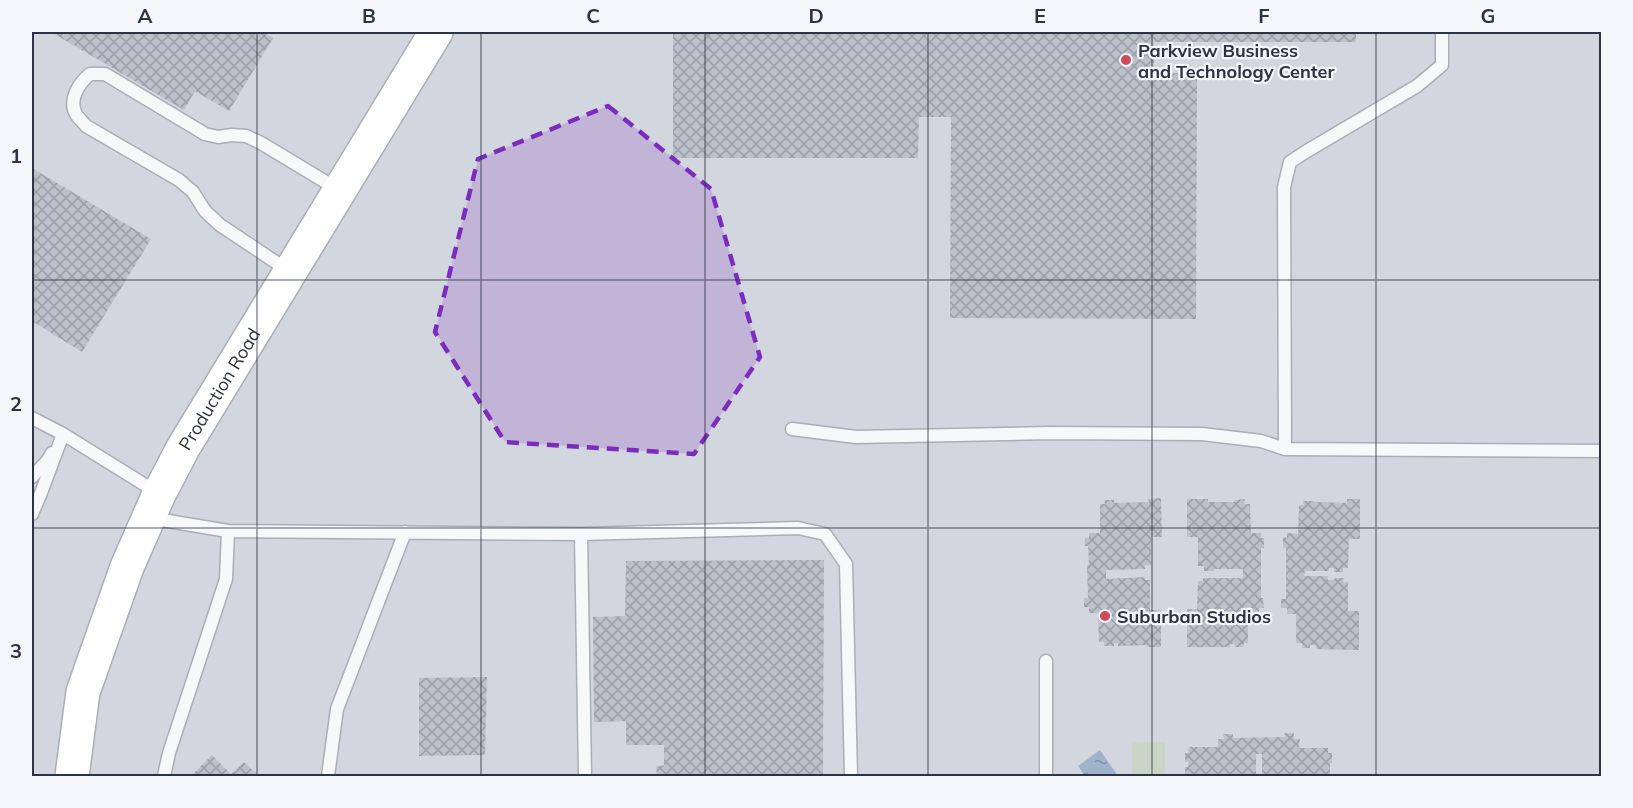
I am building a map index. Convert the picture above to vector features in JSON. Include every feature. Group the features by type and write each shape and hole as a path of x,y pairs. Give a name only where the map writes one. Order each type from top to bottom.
{"street":[{"name":"Production Road","path":"72,777 83,692 127,567 154,506 183,448 436,32"}],"lane":[{"path":"1286,449 1284,187 1290,162 1417,86 1442,65 1442,32"},
{"path":"291,271 220,225 205,211 193,192 179,180 86,126 75,113 74,97 80,82 90,74 105,74 205,134 218,137 246,136 340,191"},
{"path":"32,418 63,434 154,506 228,531 581,534 798,528 825,534 846,564 851,777"},
{"path":"792,429 856,437 1049,432 1202,434 1261,441 1286,449 1602,451"},
{"path":"32,477 48,460 63,434"},
{"path":"32,514 63,434"},
{"path":"164,777 169,753 226,579 228,531"},
{"path":"328,777 337,709 405,532"},
{"path":"581,534 585,777"},
{"path":"1046,661 1046,777"}],"highlighted area":[{"path":"608,106 711,189 760,357 694,454 505,442 435,332 478,159"}],"shaded area":[{"path":"32,32 1601,32 1601,776 32,776"}],"green space":[{"path":"1132,742 1165,742 1165,776 1132,776"}],"water":[{"path":"1100,750 1118,776 1085,776 1078,766"}],"building":[{"path":"51,32 262,32 273,38 229,111 195,91 184,110"},
{"path":"673,32 1356,32 1356,42 1154,42 1154,73 1197,73 1196,319 950,318 951,117 919,117 918,158 673,158"},
{"path":"32,168 151,239 82,352 32,321"},
{"path":"1161,498 1162,537 1151,537 1151,565 1145,565 1145,569 1106,570 1106,579 1145,577 1145,580 1150,580 1150,610 1161,610 1161,647 1118,646 1118,643 1114,643 1114,646 1104,646 1104,642 1099,642 1098,613 1089,613 1089,607 1084,607 1084,598 1088,598 1087,565 1089,565 1085,538 1089,538 1089,533 1100,533 1100,504 1105,504 1104,500 1114,500 1114,503 1149,502 1148,499"},
{"path":"1187,499 1235,502 1234,500 1245,499 1244,504 1250,504 1251,533 1261,533 1261,538 1264,538 1264,548 1261,548 1261,598 1263,598 1264,608 1259,608 1259,614 1248,614 1248,643 1244,643 1243,647 1230,644 1230,647 1187,647 1187,609 1197,609 1198,581 1203,581 1203,578 1243,578 1243,569 1204,571 1204,566 1198,566 1198,537 1187,537"},
{"path":"1347,499 1360,499 1360,539 1349,539 1348,568 1343,568 1343,572 1334,572 1334,568 1329,568 1329,571 1305,571 1304,576 1328,576 1328,580 1344,578 1343,582 1348,582 1348,611 1359,611 1359,650 1316,649 1316,645 1302,648 1302,643 1296,643 1296,614 1287,614 1287,608 1281,608 1281,599 1286,599 1286,548 1283,548 1283,537 1287,538 1287,533 1298,534 1299,505 1304,505 1303,501 1347,503"},
{"path":"824,560 823,774 657,776 656,767 664,765 664,745 626,745 626,721 594,722 593,617 625,616 626,561"},
{"path":"487,677 485,755 419,756 419,678"},
{"path":"1284,733 1294,733 1294,739 1300,739 1299,748 1328,748 1328,753 1332,753 1330,776 1262,776 1262,754 1256,754 1256,776 1185,776 1185,767 1188,767 1188,762 1185,762 1185,753 1188,753 1189,747 1218,747 1218,739 1224,739 1223,734 1233,734 1233,738 1285,737"},
{"path":"212,755 231,774 244,762 259,776 191,776"}],"place":[{"name":"Parkview Business and Technology Center","path":"1126,60"},
{"name":"Suburban Studios","path":"1105,616"}]}
